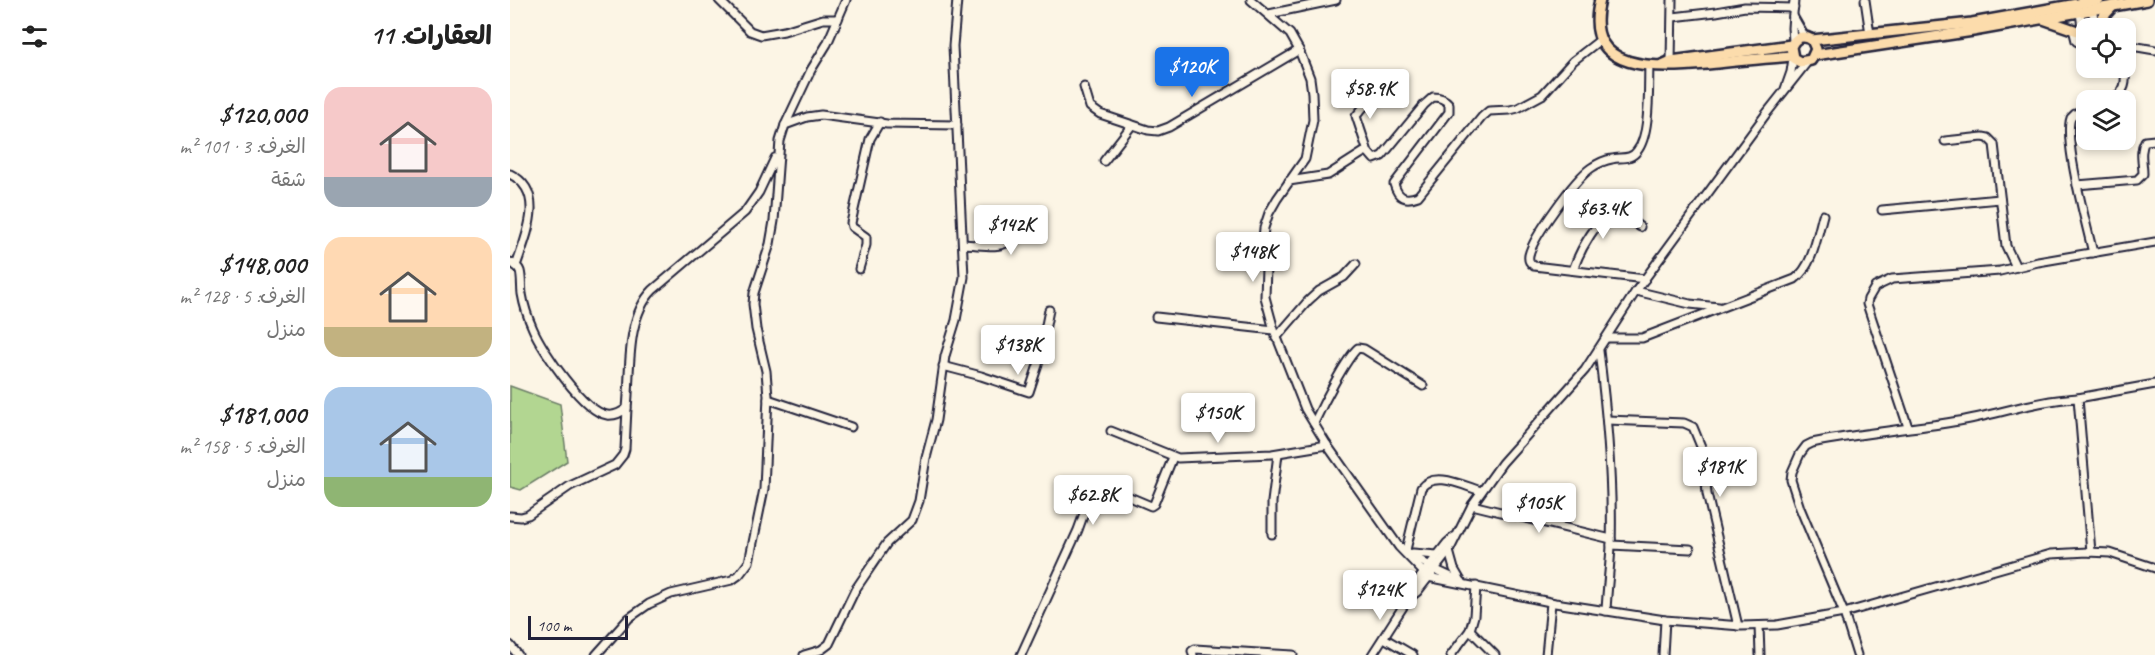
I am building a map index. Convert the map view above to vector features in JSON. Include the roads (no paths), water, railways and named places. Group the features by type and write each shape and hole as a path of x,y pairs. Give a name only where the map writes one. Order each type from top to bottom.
{"main road":[{"path":"1600,0 1596,20 1600,40 1606,49 1617,57 1636,64 1649,65 1793,57 1800,62 1812,58 2147,0"},
{"path":"1668,64 1792,43 1808,38 1972,23 2099,0"},
{"path":"2102,18 2113,5"},
{"path":"2041,19 2076,30"},
{"path":"1808,38 1815,46 1812,58"},
{"path":"1792,43 1793,57"}],"street":[{"path":"719,0 750,31 761,35 784,31 823,19 838,19"},
{"path":"510,516 528,515 570,486 615,465 623,455 633,334 642,304 653,290 745,212 759,192 777,153 785,125 846,0"},
{"path":"804,655 821,650 829,644 855,590 887,543 912,520 919,501 926,458 936,420 943,366 964,276 953,46 957,0"},
{"path":"1251,0 1290,34 1310,78 1313,120 1305,159 1269,213 1262,240 1266,268 1265,297 1275,334 1290,374 1327,446 1425,575 1551,603 1665,620 1759,626 1844,613 1902,598 2036,557 2067,552 2110,553 2155,568"},
{"path":"1269,14 1336,0"},
{"path":"1668,64 1673,17 1672,0"},
{"path":"1865,0 1870,34"},
{"path":"1673,17 1745,7 1794,4 1792,43"},
{"path":"2091,9 2094,18"},
{"path":"2080,12 2081,18"},
{"path":"1793,16 1808,38"},
{"path":"2073,29 2076,41"},
{"path":"1379,89 1356,116 1368,152 1374,159 1382,156 1433,97 1447,100 1450,108 1394,184 1403,199 1410,199 1418,196 1489,111 1518,108 1542,95 1573,61 1600,40"},
{"path":"2136,47 2155,50"},
{"path":"1084,87 1092,109 1132,125 1158,131 1299,50"},
{"path":"1784,92 1793,57"},
{"path":"1372,655 1408,599 1414,595 1425,575 1449,551 1454,537 1481,491 1502,463 1599,351 1636,291 1784,92 1812,58"},
{"path":"1645,279 1534,266 1531,264 1530,253 1563,198 1585,173 1600,163 1610,159 1629,157 1638,151 1646,122 1649,65"},
{"path":"2076,114 2069,122 2077,185 2093,253"},
{"path":"785,125 807,117 821,115 880,122 957,125"},
{"path":"859,269 866,237 852,227 851,223 870,139 880,122"},
{"path":"1104,161 1132,125"},
{"path":"1945,141 1983,137 1992,141 2006,246 2016,267"},
{"path":"2077,185 2137,180 2143,174 2141,150 2143,145 2145,141 2155,140"},
{"path":"1290,181 1328,175 1359,153 1368,152"},
{"path":"596,655 639,610 671,594 723,584 739,575 749,562 764,489 768,399 766,371 753,304 774,221 777,153"},
{"path":"510,174 527,189 532,205 532,217 513,264 520,271 524,303 532,328 563,376 588,405 600,413 614,415 627,408"},
{"path":"1882,210 2000,199"},
{"path":"1573,270 1588,238 1613,212 1618,211 1640,227"},
{"path":"963,244 1000,246 1007,244 1018,231 1027,212"},
{"path":"1606,338 1642,338 1789,283 1802,274 1807,266 1823,215"},
{"path":"1908,427 1867,304 1870,293 1881,283 1892,279 2000,271 2155,242"},
{"path":"1275,334 1319,291 1344,277 1356,264"},
{"path":"1636,291 1690,304 1723,307"},
{"path":"943,366 1029,392 1038,365 1049,310"},
{"path":"1156,317 1275,334"},
{"path":"1314,423 1351,356 1359,348 1423,386"},
{"path":"1599,351 1607,420 1611,542 1606,611"},
{"path":"1857,655 1844,613 1800,508 1791,480 1792,472 1806,446 1812,442 1962,421 2046,401 2078,398 2155,384"},
{"path":"2078,398 2091,552"},
{"path":"768,399 850,427"},
{"path":"1607,420 1684,423 1693,427 1704,454 1707,494 1738,626"},
{"path":"1111,431 1173,457 1182,458 1278,453 1327,446"},
{"path":"1272,534 1272,502 1278,453"},
{"path":"1020,655 1078,530 1091,494 1096,489 1106,488 1151,506 1154,504 1173,457"},
{"path":"1405,550 1424,484 1441,479 1481,491"},
{"path":"1472,505 1611,542 1690,549"},
{"path":"1432,568 1437,555 1454,537"},
{"path":"1405,550 1437,555"},
{"path":"1405,550 1432,568 1463,583"},
{"path":"1449,551 1452,564 1463,583"},
{"path":"1451,655 1470,630 1475,610 1476,586"},
{"path":"1546,655 1551,603"},
{"path":"1663,655 1665,620"},
{"path":"1759,626 1761,655"},
{"path":"1470,630 1495,655"},
{"path":"1384,638 1413,655"},
{"path":"510,645 519,655"},
{"path":"1193,655 1192,651 1195,649 1293,655"}]}
